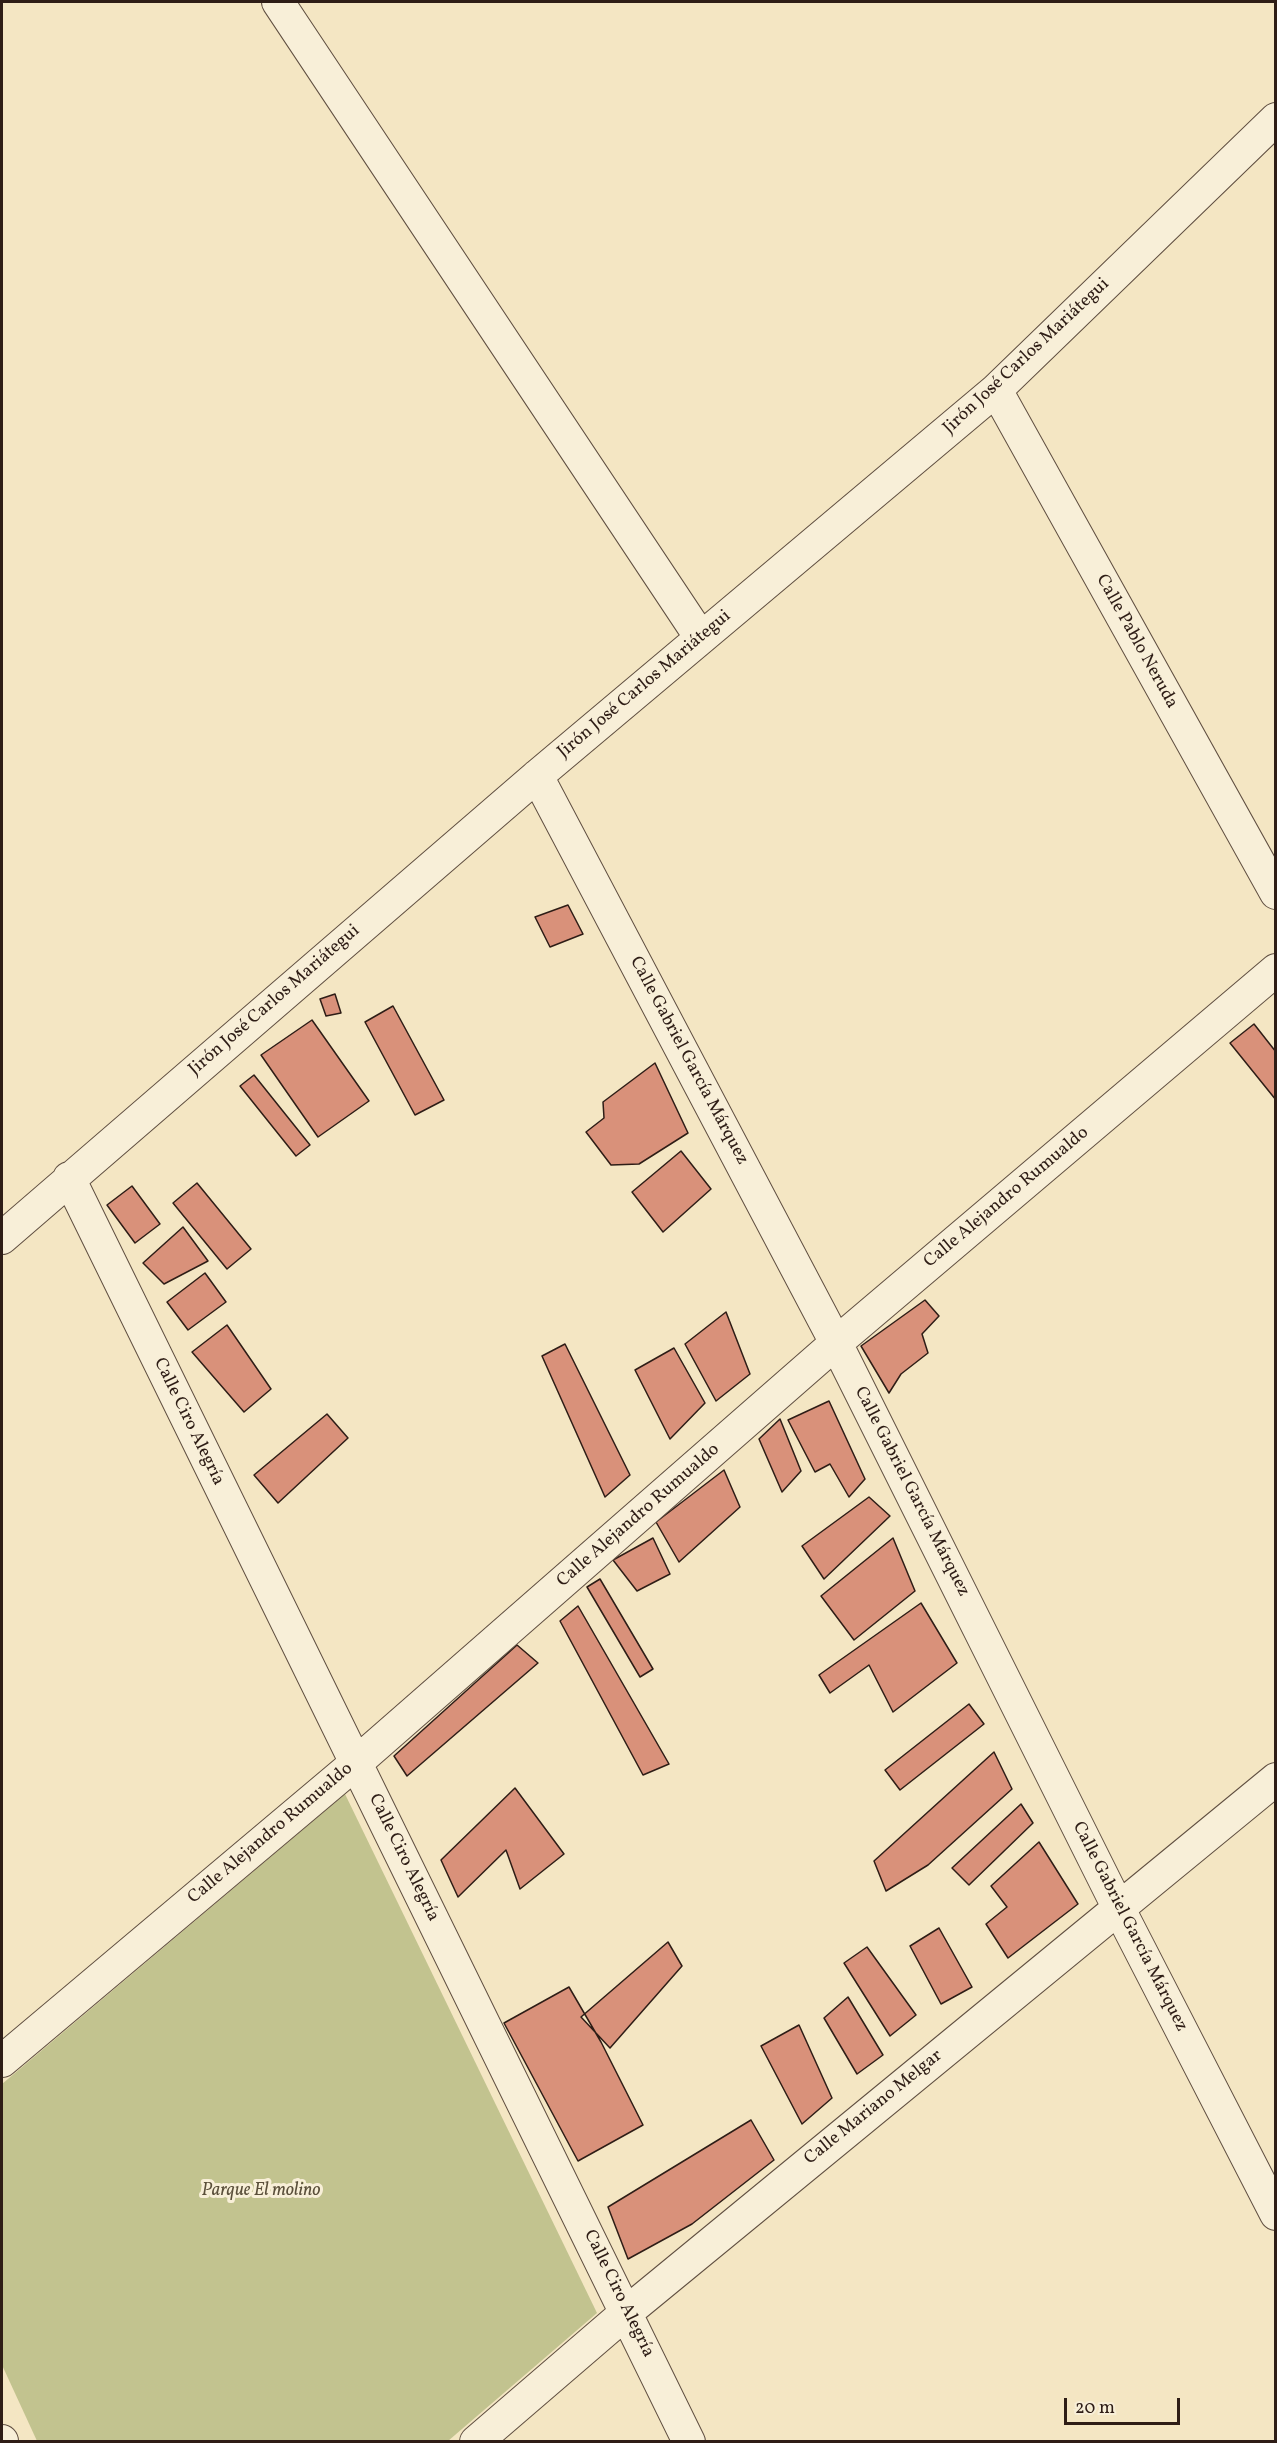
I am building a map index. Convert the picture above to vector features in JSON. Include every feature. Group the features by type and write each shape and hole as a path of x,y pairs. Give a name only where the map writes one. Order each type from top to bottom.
{"street":[{"path":"278,2 701,638"},
{"name":"Jirón José Carlos Mariátegui","path":"2,1238 537,776 996,390 1275,119"},
{"name":"Calle Pablo Neruda","path":"996,390 1275,893"},
{"name":"Calle Gabriel García Márquez","path":"537,776 836,1343 1118,1907 1275,2214"},
{"name":"Calle Alejandro Rumualdo","path":"2,2061 356,1763 836,1343 1275,970"},
{"name":"Calle Ciro Alegría","path":"69,1178 689,2442"},
{"name":"Calle Mariano Melgar","path":"476,2442 627,2312 1275,1779"}],"green space":[{"name":"Parque El molino","path":"345,1794 597,2313 448,2441 37,2441 2,2365 2,2084"}],"building":[{"path":"568,905 583,934 550,947 535,917"},
{"path":"335,994 341,1013 326,1016 320,999"},
{"path":"393,1006 444,1100 415,1115 365,1022"},
{"path":"312,1020 369,1101 318,1137 261,1055"},
{"path":"1254,1024 1276,1052 1276,1100 1230,1043"},
{"path":"655,1063 688,1133 639,1164 611,1165 586,1132 604,1118 603,1102"},
{"path":"254,1075 310,1145 296,1156 240,1086"},
{"path":"681,1151 711,1189 663,1232 632,1192"},
{"path":"197,1183 251,1249 227,1269 173,1203"},
{"path":"132,1186 160,1224 135,1243 107,1205"},
{"path":"183,1227 208,1261 164,1284 143,1263"},
{"path":"205,1273 226,1302 188,1330 167,1302"},
{"path":"925,1300 939,1316 922,1334 928,1353 901,1374 889,1393 861,1346"},
{"path":"726,1312 750,1374 716,1401 685,1344"},
{"path":"227,1325 271,1389 244,1412 192,1352"},
{"path":"565,1344 630,1475 605,1497 542,1356"},
{"path":"674,1348 705,1403 670,1439 635,1370"},
{"path":"829,1401 865,1479 849,1497 830,1464 815,1472 788,1420"},
{"path":"327,1414 348,1438 278,1503 254,1475"},
{"path":"780,1419 801,1471 782,1492 759,1439"},
{"path":"724,1470 740,1507 679,1562 656,1522"},
{"path":"869,1497 890,1516 824,1579 802,1546"},
{"path":"653,1538 670,1574 637,1591 613,1560"},
{"path":"893,1538 915,1591 854,1640 821,1596"},
{"path":"600,1579 653,1669 640,1677 587,1587"},
{"path":"921,1603 957,1663 893,1712 869,1665 830,1693 819,1675"},
{"path":"578,1606 669,1764 643,1775 560,1621"},
{"path":"517,1645 538,1663 407,1776 394,1756"},
{"path":"969,1704 984,1724 900,1790 885,1770"},
{"path":"994,1752 1012,1789 928,1865 886,1891 874,1861"},
{"path":"515,1788 564,1854 520,1889 506,1850 458,1897 441,1860"},
{"path":"1021,1804 1033,1823 969,1885 952,1868"},
{"path":"1039,1842 1078,1904 1008,1958 986,1924 1007,1907 991,1886"},
{"path":"939,1928 972,1987 941,2004 910,1946"},
{"path":"668,1942 682,1966 610,2048 581,2017"},
{"path":"867,1947 916,2015 890,2036 844,1963"},
{"path":"569,1987 601,2042 643,2125 578,2161 504,2023"},
{"path":"848,1997 883,2055 857,2074 824,2018"},
{"path":"799,2025 832,2098 802,2124 761,2046"},
{"path":"751,2120 774,2160 692,2224 628,2259 608,2207"}]}
